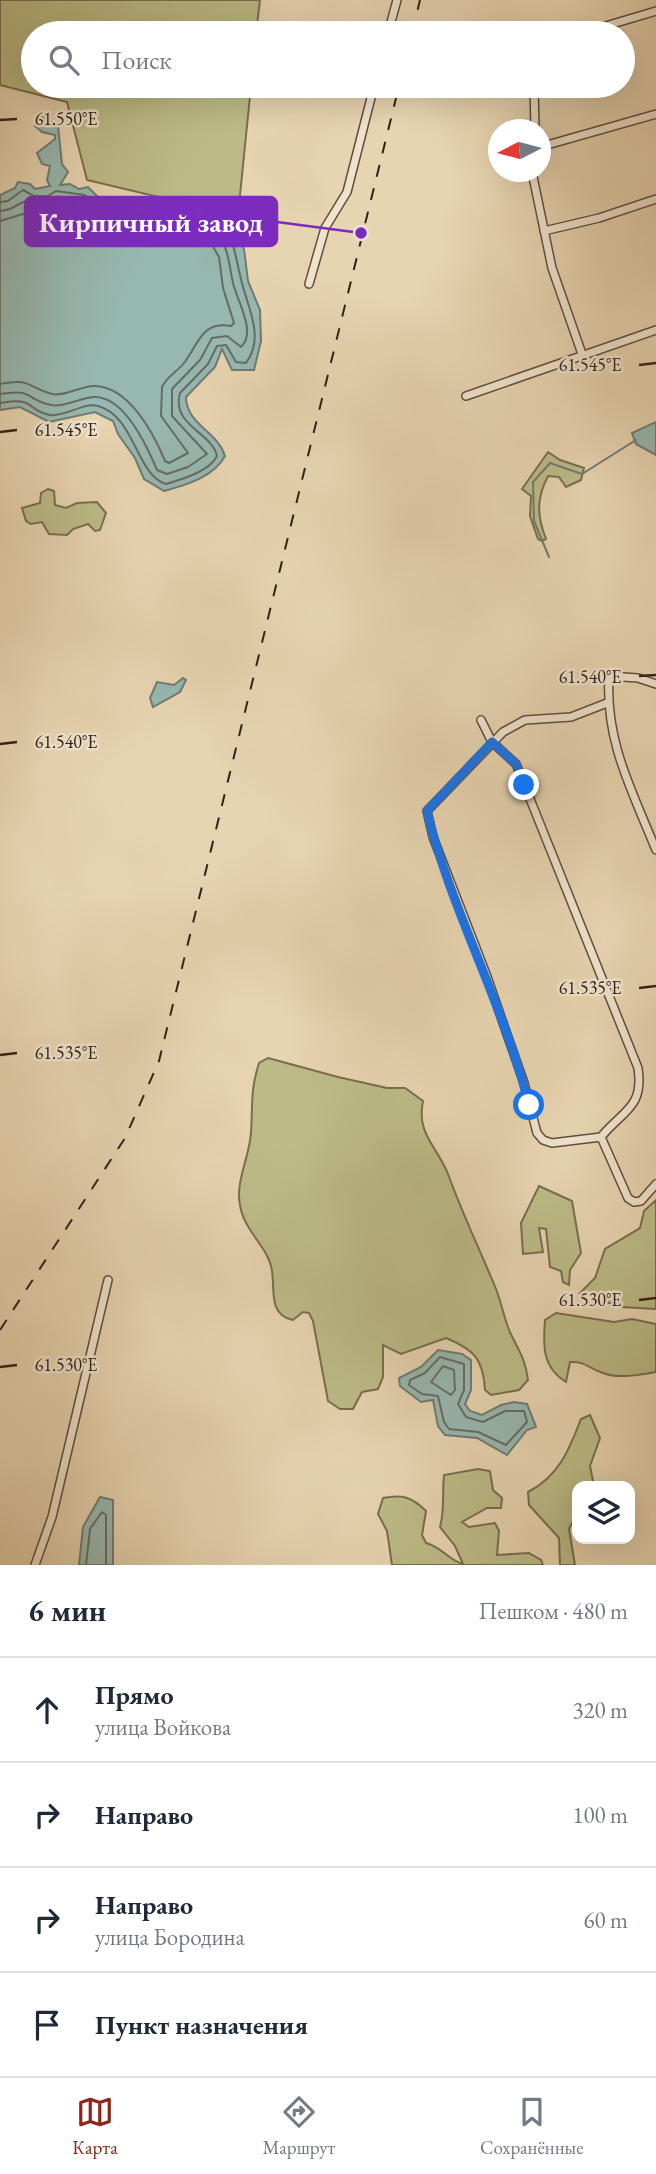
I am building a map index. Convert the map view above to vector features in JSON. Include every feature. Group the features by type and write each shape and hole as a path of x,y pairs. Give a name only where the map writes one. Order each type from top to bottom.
{"street":[{"path":"391,21 397,0"},
{"path":"622,21 656,11"},
{"path":"309,284 325,228 347,192 371,98"},
{"path":"534,98 535,119"},
{"path":"551,143 656,114"},
{"path":"534,182 552,268 582,354"},
{"path":"544,232 599,218 656,199"},
{"path":"466,396 656,330"},
{"path":"656,684 638,678 609,676 607,703 615,748 656,850"},
{"path":"481,720 492,742 516,764 638,1068 640,1084 637,1099 625,1115 601,1137 552,1143 543,1140 537,1133 486,974 433,836 427,811 492,742 503,732 525,720 570,717 607,703"},
{"path":"601,1137 628,1198 634,1202 641,1201 656,1184"},
{"path":"35,1565 52,1517 108,1280"}],"shaded area":[{"path":"0,0 260,0 257,21 21,21 21,90 0,85"},
{"path":"51,98 250,98 239,205 167,199 87,180 67,102"},
{"path":"548,452 560,460 584,468 581,480 566,487 559,477 548,476 540,500 541,523 546,539 542,541 538,539 530,516 531,496 522,489"},
{"path":"48,489 54,491 55,505 66,508 77,503 97,502 106,513 100,530 95,531 88,524 73,529 67,535 49,534 42,522 31,524 26,521 22,508 40,503 41,493"},
{"path":"268,1058 387,1088 405,1088 423,1101 422,1122 425,1131 448,1174 525,1365 528,1380 519,1390 491,1395 485,1390 482,1370 476,1357 446,1338 401,1354 383,1345 383,1377 378,1389 362,1392 353,1409 340,1409 328,1401 313,1321 309,1313 303,1312 293,1320 285,1317 276,1307 270,1262 246,1223 240,1205 239,1187 250,1141 254,1082 259,1063"},
{"path":"539,1186 572,1201 581,1253 570,1270 569,1285 563,1282 561,1271 550,1267 546,1229 539,1228 543,1252 523,1254 521,1223"},
{"path":"656,1200 656,1309 621,1307 580,1293 595,1278 605,1249 640,1228 644,1211"},
{"path":"556,1313 614,1322 632,1319 656,1324 656,1372 615,1376 570,1362 566,1382 552,1370 544,1347 545,1320"},
{"path":"590,1415 600,1438 590,1466 593,1481 572,1481 572,1523 569,1529 575,1565 560,1565 559,1538 529,1505 528,1492 548,1478 562,1461 581,1419"},
{"path":"478,1469 490,1471 493,1490 502,1498 501,1508 487,1508 462,1522 469,1527 495,1523 499,1531 497,1555 529,1553 541,1560 543,1565 392,1565 387,1531 378,1514 383,1498 396,1496 416,1502 426,1511 422,1535 426,1543 463,1564 455,1546 440,1527 444,1475"}],"water":[{"path":"41,116 58,126 62,164 68,172 60,185 70,184 79,189 88,187 105,204 115,209 140,200 201,218 228,217 244,249 248,281 260,310 261,341 254,370 232,370 222,349 215,367 186,397 191,414 216,440 225,456 207,475 190,483 164,491 144,479 113,421 95,412 49,422 20,407 0,410 0,195 15,188 18,182 30,184 35,189 50,186 47,180 50,166 42,164 37,153 55,139 55,135 42,132 35,126"},
{"path":"656,422 656,455 636,444 632,433"},
{"path":"183,678 186,680 180,692 153,707 150,698 157,682 174,685"},
{"path":"438,1350 462,1354 471,1360 471,1390 465,1404 470,1411 482,1415 501,1405 514,1402 527,1404 536,1427 527,1430 507,1455 477,1438 445,1435 438,1426 433,1400 421,1402 400,1386 399,1378 421,1367"},
{"path":"100,1497 113,1500 113,1565 79,1565 83,1527"}],"waterway":[{"path":"549,557 534,521 533,482 550,463 582,474 636,440"}],"railway":[{"path":"415,21 420,0"},
{"path":"0,1330 125,1138 159,1061 396,98"}],"place":[{"name":"Кирпичный завод","path":"361,233"}],"route":[{"path":"524,785 516,764 508,753 492,742 464,769 448,792 427,811 433,836 486,974 524,1083 529,1105"}]}
